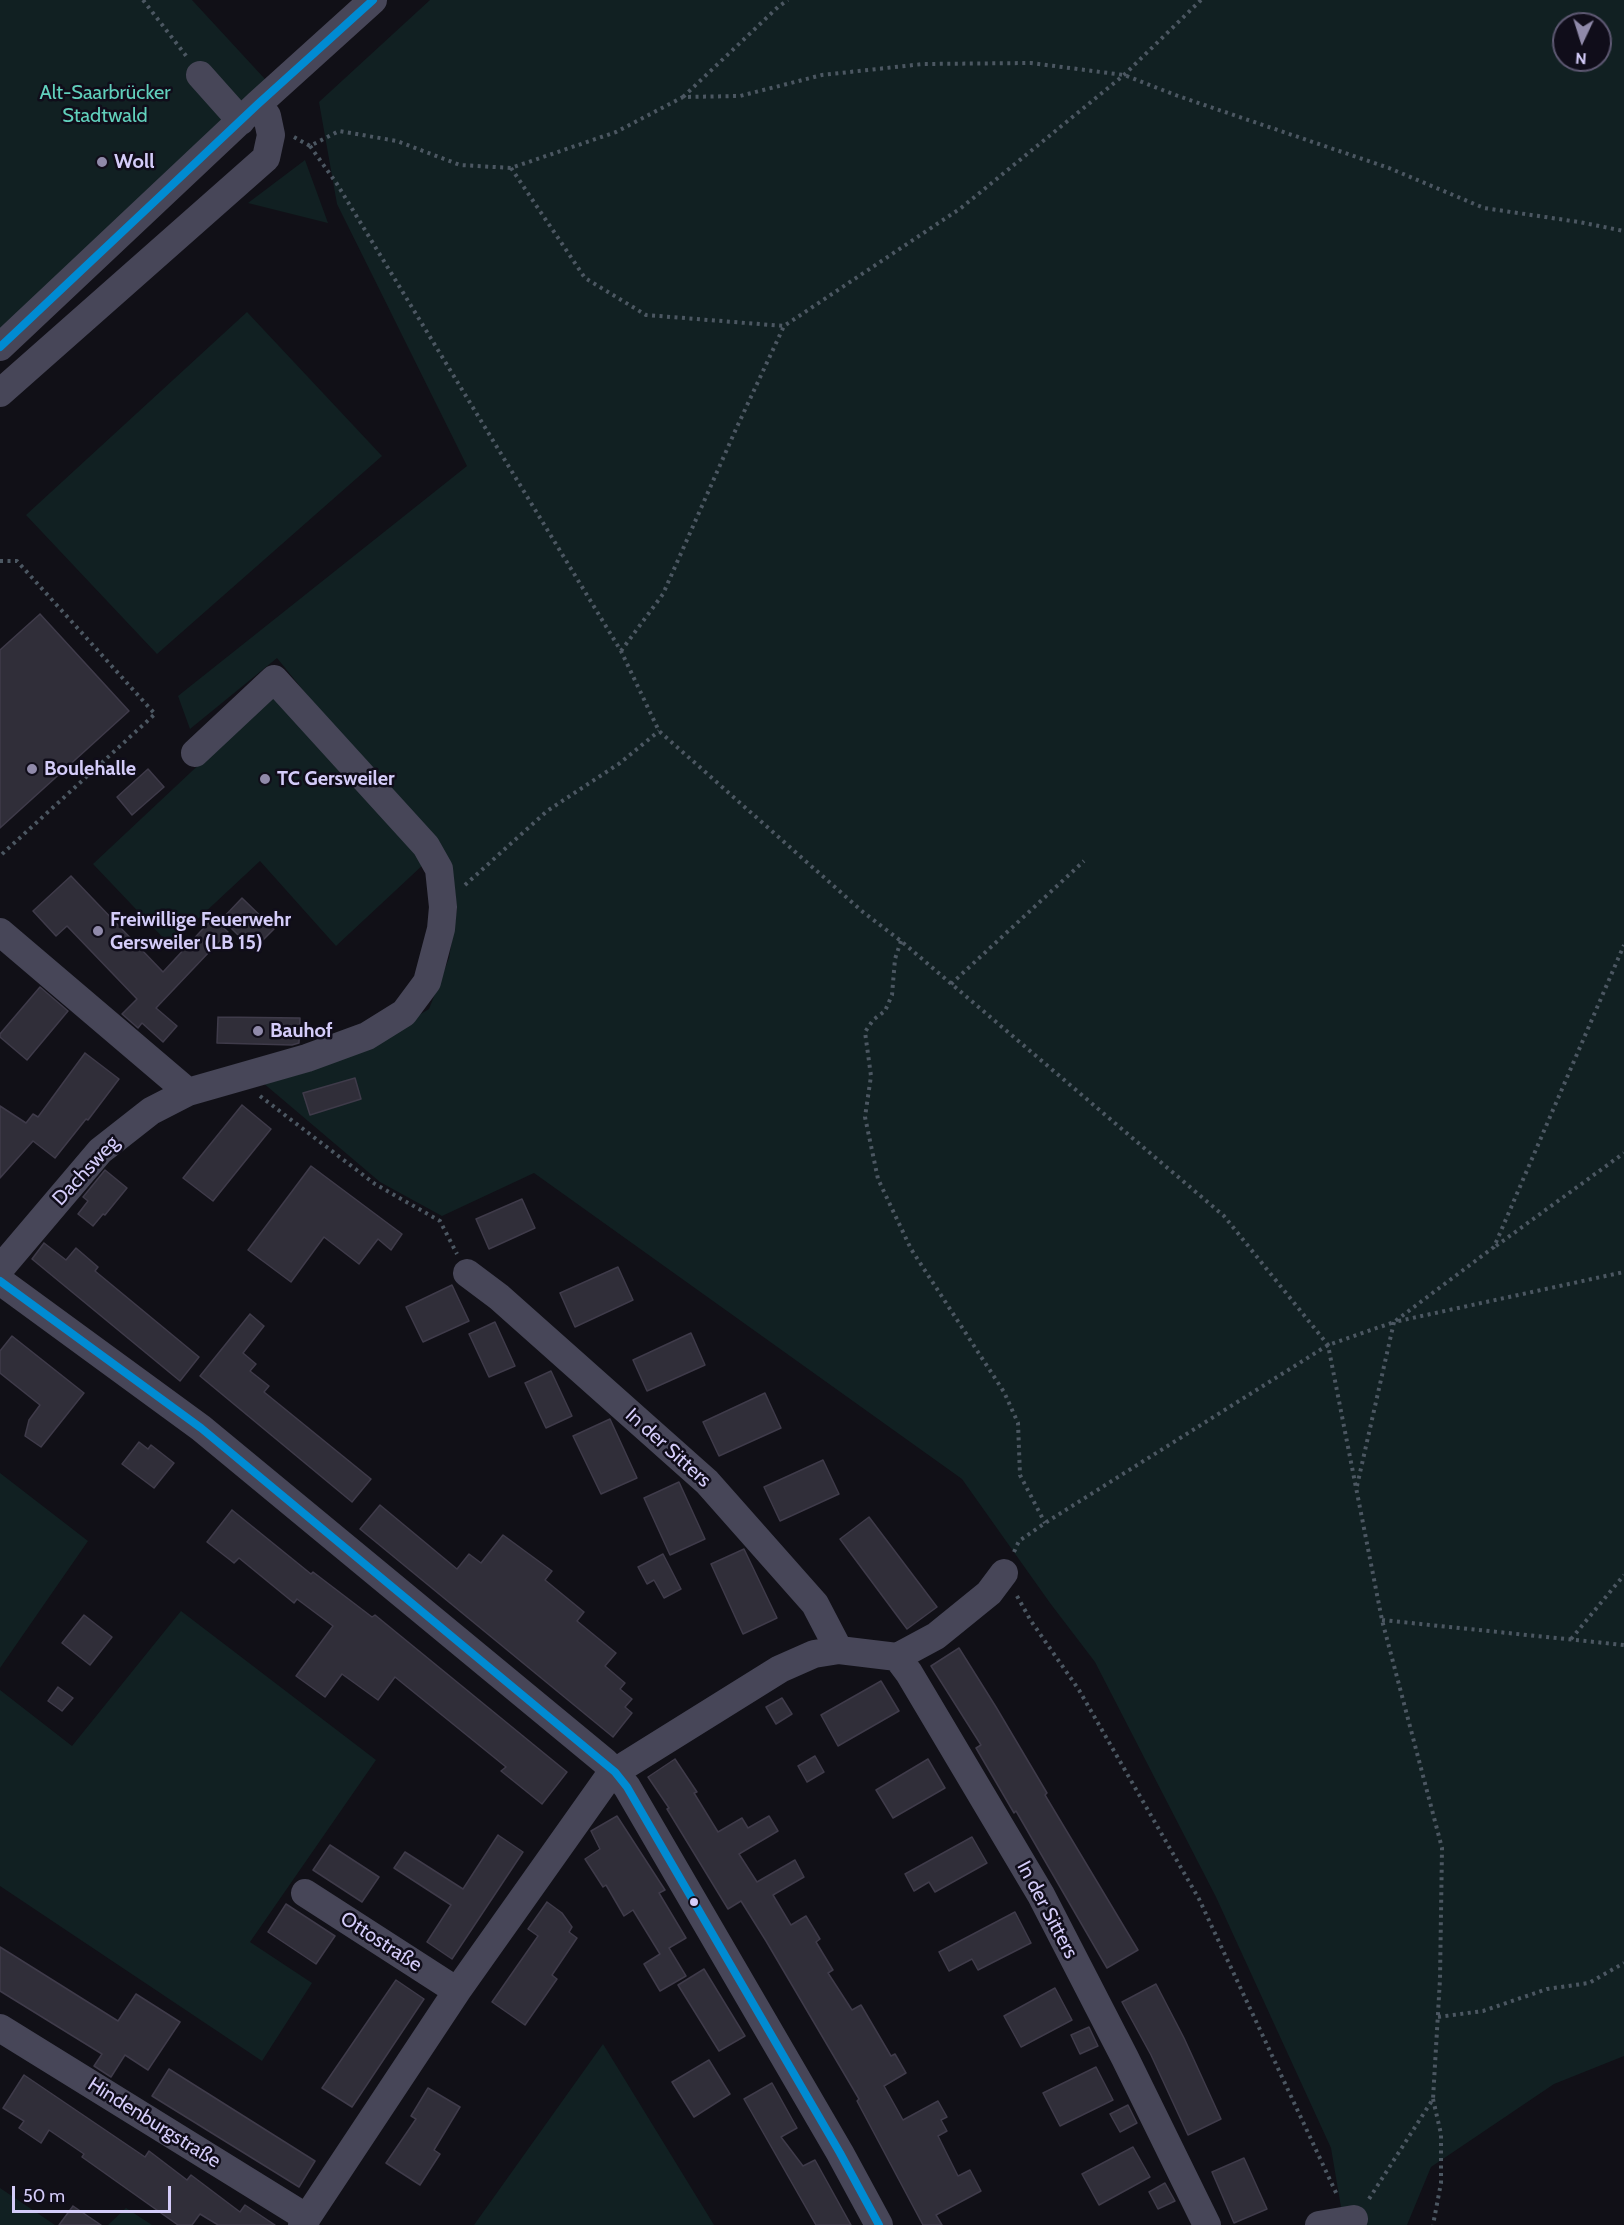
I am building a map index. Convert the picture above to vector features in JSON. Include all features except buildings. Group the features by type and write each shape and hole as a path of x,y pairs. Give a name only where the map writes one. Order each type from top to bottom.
{"street":[{"path":"0,347 373,0"},
{"path":"0,393 266,158 271,135 267,116 250,112 200,75"},
{"name":"Dachsweg","path":"0,1269 100,1151 151,1111 188,1092 307,1058 367,1036 404,1013 427,982 441,929 443,907 440,869 426,846 274,680 195,753"},
{"path":"0,932 188,1092"},
{"name":"In der Sitters","path":"467,1273 499,1297 707,1482 815,1604 839,1650"},
{"path":"0,1281 209,1435 615,1772 633,1797 834,2143 879,2225"},
{"path":"305,2221 457,1991 605,1782 615,1772 780,1669 814,1654 839,1650 897,1657 936,1636 989,1593 1004,1573"},
{"name":"In der Sitters","path":"897,1657 971,1775 1041,1895 1125,2058 1206,2225"},
{"name":"Ottostraße","path":"305,1893 457,1991"},
{"name":"Hindenburgstraße","path":"0,2028 305,2221"},
{"path":"1319,2225 1354,2219"}],"path":[{"path":"143,0 200,75"},
{"path":"310,146 339,131 397,141 460,165 511,168 616,132 683,97 788,0"},
{"path":"621,651 663,594 784,326 961,208 1124,75 1201,0"},
{"path":"683,97 740,96 822,75 923,64 1031,63 1124,75 1178,96 1389,168 1484,208 1624,231"},
{"path":"271,135 289,135 310,146 337,184 621,651 659,731 863,912 901,941 1224,1216 1328,1345 1382,1620 1442,1848 1438,2017 1433,2099 1441,2134 1441,2183 1433,2225"},
{"path":"511,168 585,278 646,315 784,326"},
{"path":"0,561 17,561 155,714 0,856"},
{"path":"443,907 478,872 547,811 620,763 659,731"},
{"path":"951,984 1084,861"},
{"path":"901,941 895,959 892,995 885,1011 873,1020 865,1032 871,1076 865,1117 878,1179 911,1249 1004,1392 1018,1423 1020,1475 1045,1522"},
{"path":"1494,1247 1624,945"},
{"path":"236,1078 375,1184 440,1221 467,1273"},
{"path":"1357,1489 1394,1322 1624,1153"},
{"path":"1433,2099 1376,2191 1354,2219 1337,2195 1199,1899 1079,1690 1031,1622 1004,1573 1019,1540 1328,1345 1394,1322 1624,1272"},
{"path":"1571,1640 1624,1575"},
{"path":"1382,1620 1624,1645"},
{"path":"1438,2017 1483,2011 1547,1989 1589,1983 1624,1963"}],"green space":[{"name":"Alt-Saarbrücker Stadtwald","path":"0,0 192,0 276,91 0,339"},
{"path":"430,0 1624,0 1624,2056 1554,2084 1431,2167 1407,2225 1344,2225 1331,2148 1216,1897 1095,1662 962,1479 534,1173 442,1216 380,1182 262,1082 375,1041 429,1009 449,958 457,909 453,875 277,658 190,729 178,696 467,466 337,204 319,102"},
{"path":"305,160 328,223 248,203"},
{"path":"247,312 382,456 157,654 26,515"},
{"name":"TC Gersweiler","path":"272,696 425,863 336,946 260,861 170,945 93,864"},
{"path":"0,1473 88,1541 0,1668"},
{"path":"181,1611 376,1760 250,1942 312,1983 262,2061 0,1886 0,1690 72,1746"},
{"path":"603,2044 714,2225 474,2225"},
{"path":"0,2188 55,2225 0,2225"},
{"path":"126,2208 152,2225 108,2225"}],"transit line":[{"path":"0,347 258,104 373,0"},
{"path":"0,1281 201,1428 615,1772 627,1787 840,2153 879,2225"}],"place":[{"name":"Woll","path":"102,162"},
{"name":"Boulehalle","path":"32,769"},
{"name":"TC Gersweiler","path":"265,779"},
{"name":"Freiwillige Feuerwehr Gersweiler (LB 15)","path":"98,931"},
{"name":"Bauhof","path":"258,1031"}]}
